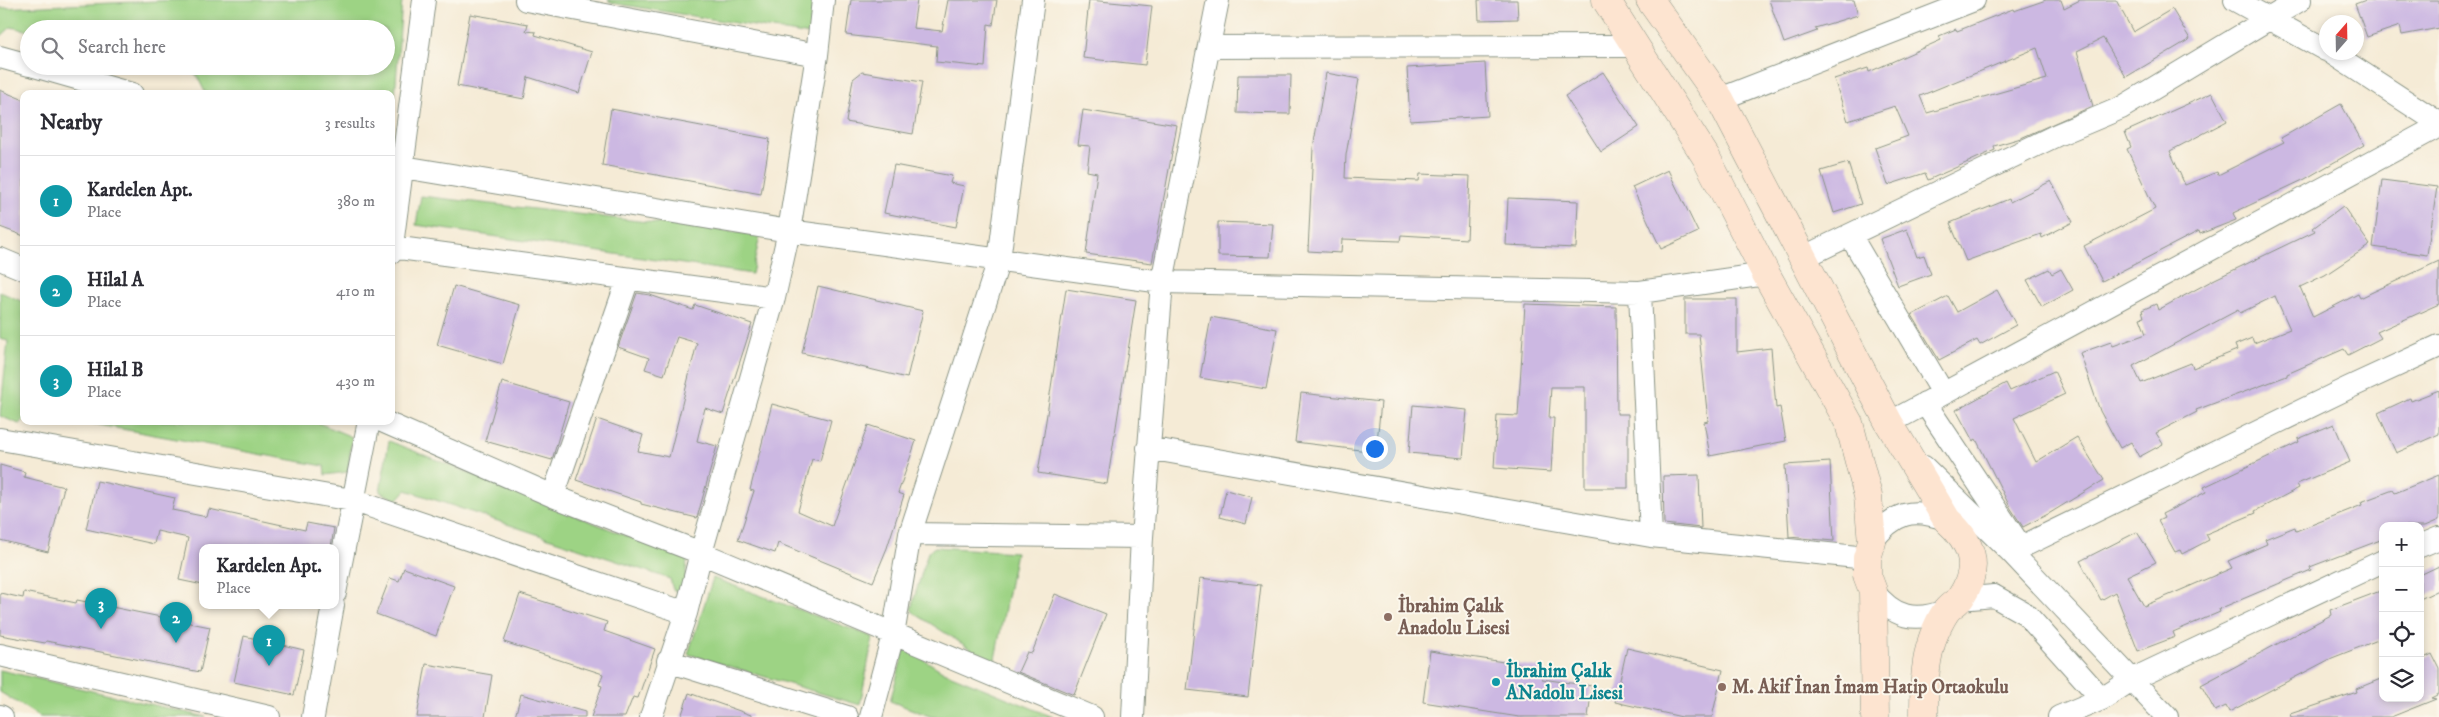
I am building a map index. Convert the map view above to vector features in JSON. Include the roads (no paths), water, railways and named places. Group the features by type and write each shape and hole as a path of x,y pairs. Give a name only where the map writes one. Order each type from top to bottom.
{"main road":[{"path":"1606,0 1706,157 1766,274 1849,423 1868,496 1869,550 1867,575 1873,591 1875,717"},
{"path":"1650,0 1720,99 1894,432 1947,520 1960,532 1970,548 1972,566 1969,584 1953,605 1931,644 1924,691 1924,717"}],"street":[{"path":"395,187 396,166 424,0"},
{"path":"526,0 571,4 817,55"},
{"path":"651,717 668,661 686,613 701,553 774,298 789,231 817,55 823,0"},
{"path":"871,717 893,635 910,534 999,260 1034,0"},
{"path":"1134,717 1142,538 1162,282 1218,0"},
{"path":"1720,99 1974,0"},
{"path":"2234,0 2271,18 2319,46"},
{"path":"1804,258 2057,135 2121,108 2300,0"},
{"path":"1209,47 1637,46"},
{"path":"0,57 20,63"},
{"path":"2167,717 2016,550 1944,489 1894,432 1934,398 2439,124 2342,60"},
{"path":"66,75 118,90"},
{"path":"396,166 789,231 1162,282 1640,292 1766,274"},
{"path":"1850,236 2016,550"},
{"path":"395,250 774,298"},
{"path":"0,259 20,267"},
{"path":"553,496 628,279"},
{"path":"1640,292 1651,536"},
{"path":"2016,550 2339,392 2439,346"},
{"path":"339,571 368,425"},
{"path":"391,425 553,496 701,553 1092,717"},
{"path":"0,439 352,500 686,613"},
{"path":"1148,448 1651,536 1869,550 1882,528 1895,518 1912,513 1930,513 1947,520"},
{"path":"910,534 1142,538"},
{"path":"2424,544 2439,538"},
{"path":"2059,717 2102,699 2133,679 2379,563"},
{"path":"1873,591 1883,604 1898,614 1914,618 1931,616 1953,605 1994,596 2026,614 2102,699"},
{"path":"313,717 332,609"},
{"path":"0,655 269,717"},
{"path":"668,661 839,716"}],"place":[{"name":"İbrahim Çalık Anadolu Lisesi","path":"1388,617"},
{"name":"Hilal B","path":"101,629"},
{"name":"Hilal A","path":"176,643"},
{"name":"Kardelen Apt.","path":"269,666"},
{"name":"İbrahim Çalık ANadolu Lisesi","path":"1496,682"},
{"name":"M. Akif İnan İmam Hatip Ortaokulu","path":"1722,687"}]}
